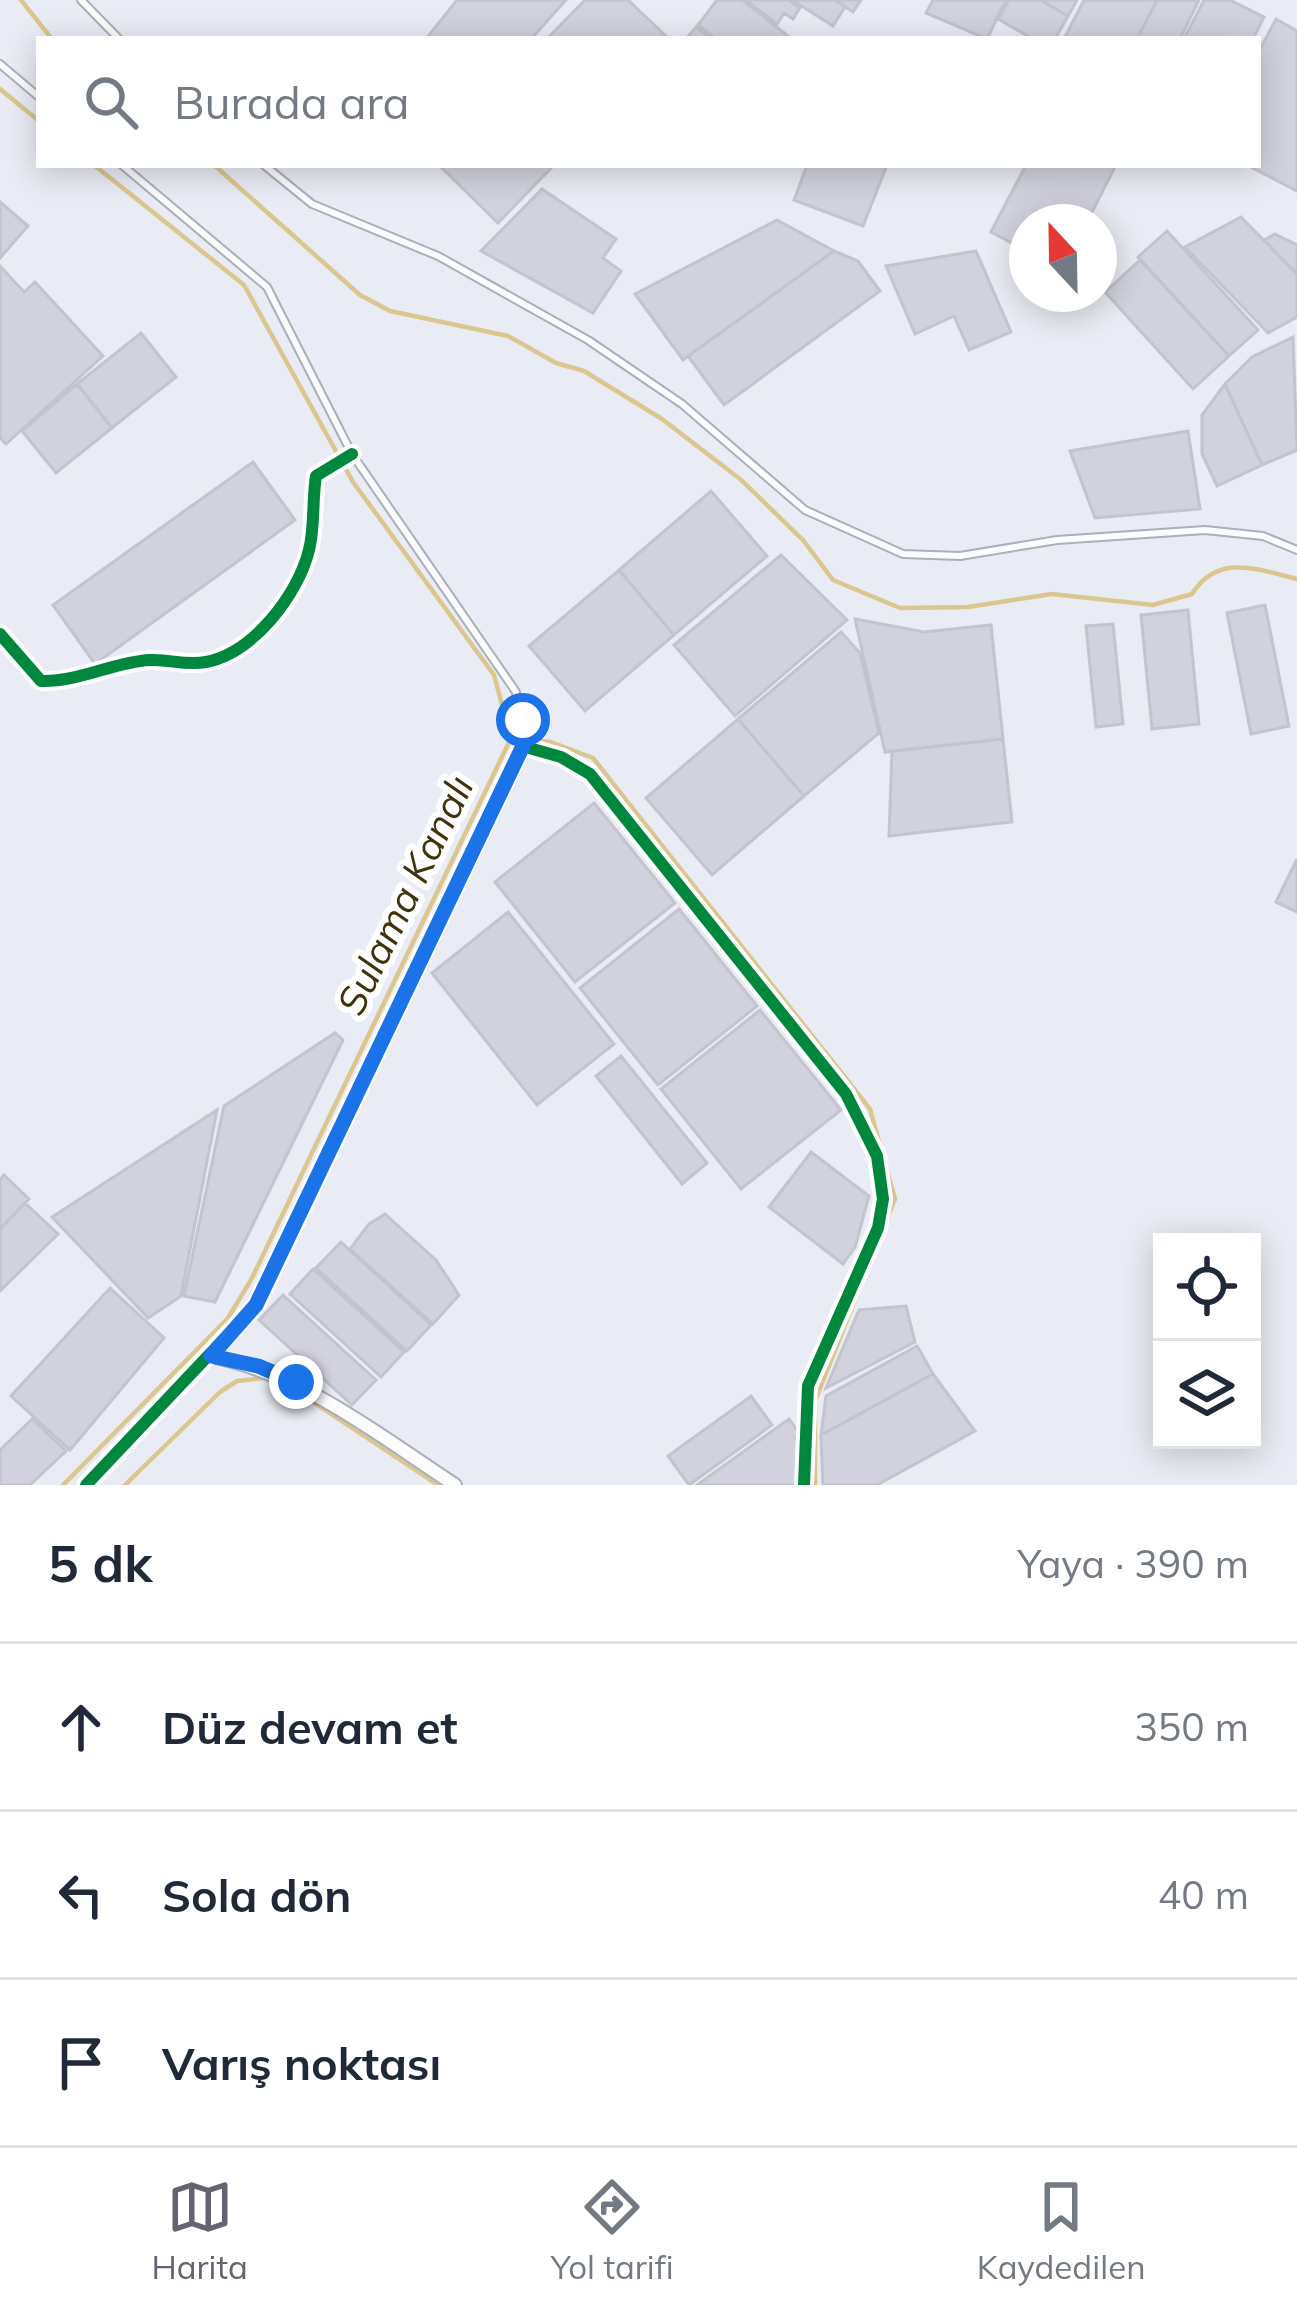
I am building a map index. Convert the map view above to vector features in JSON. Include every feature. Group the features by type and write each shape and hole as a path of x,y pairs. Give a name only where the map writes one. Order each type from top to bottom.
{"street":[{"path":"0,634 41,681 69,682 151,660 196,663 226,654 277,614 308,554 320,470 352,454"},
{"path":"86,1485 256,1305 523,746 562,758 590,774 846,1094 878,1156 883,1198 878,1228 808,1386 804,1485"},
{"path":"211,1356 258,1366 296,1382 455,1485"}],"lane":[{"path":"80,0 116,36"},
{"path":"0,64 36,94"},
{"path":"126,168 267,287 352,454 500,663 516,692 523,746"},
{"path":"268,168 312,204 438,256 588,340 682,404 805,510 903,554 960,556 1057,539 1204,530 1263,536 1297,550"}],"building":[{"path":"457,0 566,0 534,36 428,36"},
{"path":"585,0 628,0 666,36 550,36"},
{"path":"717,0 742,0 788,36 712,36 698,25"},
{"path":"746,0 789,0 800,8 793,19 784,13 777,24"},
{"path":"792,0 835,0 845,7 833,26"},
{"path":"835,0 861,0 853,12"},
{"path":"933,0 1006,0 988,36 926,13"},
{"path":"1009,0 1040,0 1068,16 1057,36 1028,36 998,19"},
{"path":"1040,0 1077,0 1068,16"},
{"path":"1084,0 1157,0 1139,36 1066,36"},
{"path":"1157,0 1199,0 1181,36 1139,36"},
{"path":"1204,0 1230,0 1264,17 1254,36 1186,36"},
{"path":"1276,19 1297,31 1297,191 1253,168 1261,168 1261,47"},
{"path":"442,168 551,168 498,223"},
{"path":"806,168 886,168 863,226 794,200"},
{"path":"1024,168 1114,168 1096,204 1009,204 1009,242 991,232"},
{"path":"542,189 616,239 603,258 621,271 593,313 481,251"},
{"path":"0,202 28,226 0,258"},
{"path":"1241,217 1297,274 1297,317 1268,333 1185,247"},
{"path":"777,220 834,251 683,360 635,294"},
{"path":"1167,231 1258,330 1229,356 1138,257"},
{"path":"1275,234 1297,245 1297,274 1264,240"},
{"path":"834,251 858,261 880,291 724,405 688,356"},
{"path":"976,251 1011,332 969,350 954,316 915,334 886,266"},
{"path":"1140,260 1229,356 1193,389 1117,305 1117,281"},
{"path":"0,266 24,292 35,282 103,356 6,444 0,438"},
{"path":"141,333 176,377 112,428 77,384"},
{"path":"1293,337 1297,450 1262,465 1225,384 1252,357"},
{"path":"77,384 112,428 56,473 22,431"},
{"path":"1225,384 1262,465 1217,486 1202,454 1202,415"},
{"path":"1188,431 1200,509 1095,518 1070,451"},
{"path":"253,462 295,520 95,664 53,605"},
{"path":"711,491 767,556 674,635 619,570"},
{"path":"781,555 847,620 735,716 674,645"},
{"path":"619,570 674,635 585,711 529,646"},
{"path":"1265,605 1289,726 1251,734 1227,613"},
{"path":"1188,610 1199,724 1152,729 1141,615"},
{"path":"855,619 924,632 991,625 1003,739 885,752"},
{"path":"1113,624 1123,724 1096,727 1086,626"},
{"path":"841,632 860,653 879,733 804,796 738,719"},
{"path":"738,719 804,796 712,875 646,798"},
{"path":"1003,739 1012,822 889,836 892,751"},
{"path":"594,803 675,903 575,982 495,882"},
{"path":"1297,859 1297,912 1276,902"},
{"path":"679,909 757,1006 658,1085 580,988"},
{"path":"508,912 614,1044 537,1105 432,973"},
{"path":"760,1010 841,1110 741,1189 661,1089"},
{"path":"335,1033 343,1040 215,1302 184,1296 224,1106"},
{"path":"621,1056 707,1163 682,1184 596,1076"},
{"path":"217,1110 181,1296 148,1318 52,1217"},
{"path":"811,1152 869,1196 855,1247 843,1264 769,1207"},
{"path":"4,1175 29,1199 0,1229 0,1180"},
{"path":"25,1203 58,1234 0,1291 0,1229"},
{"path":"385,1214 436,1260 459,1295 433,1324 350,1249 369,1224"},
{"path":"341,1242 431,1325 407,1351 316,1268"},
{"path":"313,1269 404,1352 381,1377 290,1294"},
{"path":"110,1288 164,1338 70,1450 11,1396"},
{"path":"283,1295 376,1380 352,1405 259,1320"},
{"path":"906,1306 915,1342 826,1388 859,1310"},
{"path":"917,1346 933,1374 821,1435 826,1396"},
{"path":"933,1374 975,1431 877,1485 823,1485 821,1435"},
{"path":"751,1396 772,1425 689,1485 668,1456"},
{"path":"32,1419 66,1451 30,1485 0,1485 0,1450"},
{"path":"789,1419 801,1436 799,1485 697,1485"}],"waterway":[{"path":"21,0 50,36"},
{"name":"Sulama Kanalı","path":"0,89 36,119"},
{"name":"Sulama Kanalı","path":"63,1485 228,1318 252,1278 511,738 494,675 353,482 244,285 98,168"},
{"path":"217,168 360,295 390,311 508,336 556,363 584,371 662,419 740,479 803,540 833,580 900,608 968,607 1052,594 1153,605 1192,594 1214,573 1239,567 1297,579"},
{"path":"511,738 551,742 593,758 870,1109 895,1199 815,1401 815,1485"},
{"path":"125,1485 220,1392 237,1381 264,1378"},
{"path":"301,1394 438,1485"}],"cycle path":[{"path":"0,634 41,681 136,662 198,663 223,656 256,634 284,603 309,550 316,476 352,454"},
{"path":"86,1485 256,1305 522,746 561,757 590,774 846,1094 877,1156 883,1199 878,1228 808,1386 804,1485"}],"route":[{"path":"296,1382 258,1366 211,1356 256,1305 523,746 523,720"}]}
